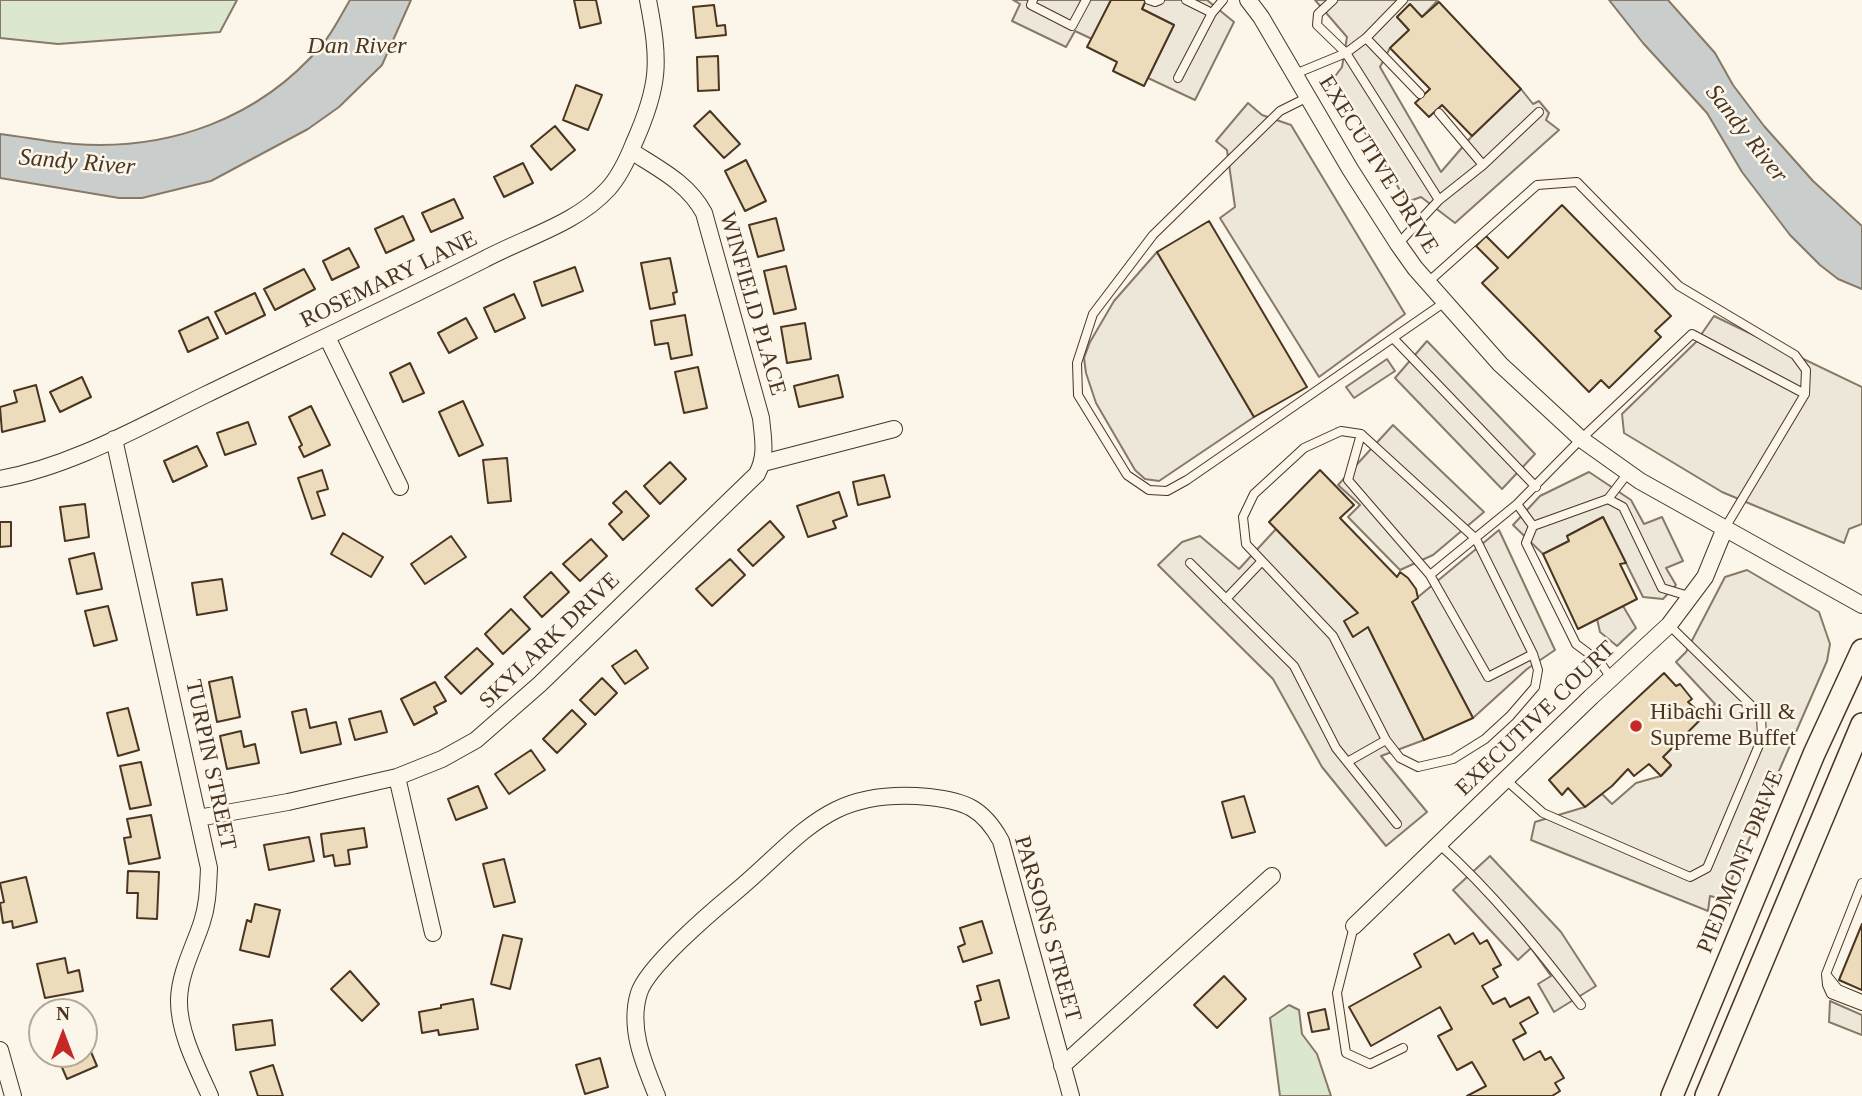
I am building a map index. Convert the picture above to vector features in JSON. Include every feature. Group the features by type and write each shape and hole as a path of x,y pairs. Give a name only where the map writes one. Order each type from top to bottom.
{"main road":[{"name":"PIEDMONT DRIVE","path":"1672,1096 1814,754 1862,650"},
{"path":"1706,1096 1862,724"}],"street":[{"name":"ROSEMARY LANE","path":"0,479 49,467 114,439 413,296 581,211 609,188 631,150 654,94 656,41 648,0"},
{"name":"EXECUTIVE DRIVE","path":"1248,0 1261,17 1398,244 1427,283 1500,364 1581,439 1628,473 1862,606"},
{"name":"WINFIELD PLACE","path":"631,150 684,185 696,197 704,213 756,399 765,448 763,463"},
{"path":"327,337 400,487"},
{"path":"763,463 894,429"},
{"name":"TURPIN STREET","path":"114,439 209,868 208,897 203,920 181,979 179,1000 181,1021 210,1096"},
{"name":"SKYLARK DRIVE","path":"198,818 288,802 397,776 442,759 476,740 498,723 734,497 757,474 763,463"},
{"name":"EXECUTIVE COURT","path":"1354,926 1669,625 1705,577 1724,528"},
{"path":"397,776 433,933"},
{"name":"PARSONS STREET","path":"657,1096 639,1051 636,1006 645,979 705,917 810,824 832,810 857,800 919,796 952,799 968,805 982,814 1001,841 1071,1096"},
{"path":"1062,1066 1272,876"},
{"path":"0,1050 13,1096"}],"lane":[{"path":"1033,0 1031,5 1072,26 1086,0"},
{"path":"1149,0 1160,0"},
{"path":"1186,0 1212,13"},
{"path":"1178,78 1212,13 1223,0"},
{"path":"1333,0 1318,14 1317,26 1346,53 1439,200"},
{"path":"1295,75 1346,53 1366,38 1403,0"},
{"path":"1366,38 1420,94"},
{"path":"1308,97 1280,111 1153,235 1093,314 1077,363 1078,395 1127,475 1149,490 1167,491 1187,480 1444,302"},
{"path":"1398,244 1439,200 1483,165 1539,112"},
{"path":"1439,113 1483,165"},
{"path":"1427,283 1537,185 1577,182 1679,286 1795,355 1806,370 1805,394 1724,528"},
{"path":"1430,575 1536,487 1581,439 1692,334 1805,394"},
{"path":"1393,338 1536,487"},
{"path":"1341,431 1361,433 1476,539 1533,654 1538,670 1535,687 1485,739 1453,759 1418,767 1400,758 1386,740 1333,636 1247,544 1243,517 1254,494 1304,448 1341,431"},
{"path":"1361,433 1348,480 1430,575 1488,677 1533,654"},
{"path":"1611,678 1600,662 1576,644 1527,542 1533,526 1608,499 1628,473"},
{"path":"1608,499 1623,507 1662,588 1692,597"},
{"path":"1517,504 1533,526"},
{"path":"1226,599 1262,561"},
{"path":"1190,563 1293,666 1336,748 1397,824"},
{"path":"1506,780 1543,813 1690,877 1707,868 1762,738 1761,715 1669,625"},
{"path":"1349,761 1386,740"},
{"path":"1438,843 1504,909 1581,1006"},
{"path":"1862,884 1826,974 1827,985 1832,994 1862,1006"},
{"path":"1354,926 1337,993 1346,1052 1370,1064 1403,1048"},
{"path":"1826,974 1838,989 1862,999"}],"green space":[{"path":"0,0 237,0 220,32 58,44 0,38"},
{"path":"1289,1005 1299,1010 1302,1034 1317,1054 1331,1096 1280,1096 1270,1018"}],"shaded area":[{"path":"1013,0 1111,0 1092,39 1075,31 1066,47 1012,21 1020,4"},
{"path":"1146,0 1207,0 1234,22 1195,100 1148,78 1174,25 1142,9"},
{"path":"1315,0 1438,0 1422,17 1410,5 1397,17 1409,30 1390,48 1380,67 1441,172 1472,136 1521,89 1533,104 1539,101 1549,113 1546,120 1559,130 1455,223 1421,197 1407,202 1333,79 1342,67 1347,37"},
{"path":"1248,103 1262,115 1291,125 1405,314 1319,377 1220,218 1235,207 1227,150 1216,141"},
{"path":"1157,252 1254,417 1159,481 1145,479 1135,470 1096,403 1084,358 1090,342 1114,301"},
{"path":"1714,316 1862,387 1862,524 1849,529 1844,543 1722,492 1624,433 1622,414 1696,342"},
{"path":"1427,341 1535,454 1502,489 1395,378"},
{"path":"1387,359 1395,371 1354,398 1346,387"},
{"path":"1393,425 1484,512 1433,555 1400,570 1348,517 1360,505 1338,485"},
{"path":"1589,472 1631,500 1644,524 1662,517 1683,561 1666,568 1676,585 1663,599 1643,597 1603,517 1567,536 1569,541 1543,554 1513,525 1540,496"},
{"path":"1276,529 1358,613 1345,621 1354,636 1368,627 1424,740 1381,756 1427,812 1386,846 1322,767 1273,679 1158,565 1182,542 1200,536 1239,569"},
{"path":"1499,530 1555,650 1527,669 1473,718 1412,602"},
{"path":"1747,570 1819,612 1830,644 1827,661 1723,899 1710,896 1708,911 1531,840 1535,822 1585,807 1602,794 1612,804 1636,783 1661,776 1671,766 1663,757 1715,704 1676,662 1686,652 1725,577"},
{"path":"1623,606 1636,628 1617,646 1600,632 1597,619"},
{"path":"1490,856 1561,932 1596,986 1554,1012 1538,984 1551,976 1531,948 1518,960 1453,890"},
{"path":"1830,1001 1862,1015 1862,1035 1829,1022"}],"water":[{"name":"Dan River","path":"350,0 411,0 382,65 339,107 308,129 211,181 142,198 119,198 0,178 0,134 74,144 144,142 210,125 241,111 270,93 297,71 326,40"},
{"name":"Sandy River","path":"1609,0 1668,0 1715,53 1733,85 1764,126 1813,181 1862,226 1862,289 1838,279 1790,235 1742,172 1707,113 1643,43"}],"building":[{"path":"574,0 596,0 601,23 580,28"},
{"path":"1111,0 1146,0 1142,9 1174,25 1144,86 1113,71 1117,62 1087,47"},
{"path":"1439,2 1521,89 1472,136 1442,105 1429,117 1415,103 1430,89 1390,48 1409,30 1397,17 1410,4 1422,17"},
{"path":"714,5 717,26 725,25 726,35 696,38 693,7"},
{"path":"718,56 719,90 698,91 697,57"},
{"path":"576,85 602,95 588,130 563,120"},
{"path":"710,111 740,144 724,158 694,126"},
{"path":"555,126 575,150 551,170 531,146"},
{"path":"746,160 766,201 745,211 725,171"},
{"path":"523,163 533,183 504,197 494,177"},
{"path":"454,199 463,218 431,232 422,213"},
{"path":"1562,205 1671,316 1655,331 1661,337 1609,388 1601,380 1589,392 1482,283 1498,268 1476,246 1486,236 1508,258"},
{"path":"403,216 414,240 386,253 375,229"},
{"path":"776,218 784,250 758,257 749,225"},
{"path":"1209,221 1307,387 1254,417 1157,252"},
{"path":"349,248 359,267 332,280 323,261"},
{"path":"670,258 677,292 673,293 675,304 650,309 641,263"},
{"path":"786,266 796,309 774,314 764,271"},
{"path":"575,267 583,291 542,306 534,282"},
{"path":"304,269 315,289 275,310 264,289"},
{"path":"255,293 265,315 226,334 215,312"},
{"path":"514,294 525,318 495,332 484,308"},
{"path":"685,315 692,355 671,359 668,343 655,345 651,321"},
{"path":"208,317 218,338 188,352 179,331"},
{"path":"466,318 477,338 449,353 438,333"},
{"path":"805,323 811,359 787,363 781,327"},
{"path":"410,363 424,393 403,402 390,373"},
{"path":"698,367 707,408 684,413 675,372"},
{"path":"838,375 843,397 799,407 794,386"},
{"path":"82,377 91,397 60,412 50,392"},
{"path":"36,385 45,421 2,432 0,407 17,402 14,391"},
{"path":"463,401 483,445 459,456 439,412"},
{"path":"311,406 330,445 304,457 299,447 302,445 289,417"},
{"path":"248,422 256,444 225,455 217,433"},
{"path":"197,446 207,466 173,482 164,461"},
{"path":"507,458 511,501 488,503 483,460"},
{"path":"670,462 686,479 660,504 644,486"},
{"path":"322,470 328,489 317,492 325,515 312,519 298,478"},
{"path":"1320,470 1354,505 1340,518 1397,577 1400,572 1416,589 1418,598 1412,602 1473,718 1424,740 1368,627 1353,637 1344,621 1358,613 1269,522"},
{"path":"884,475 890,497 858,505 853,482"},
{"path":"626,491 649,516 623,540 609,524 622,512 613,503"},
{"path":"839,492 847,516 833,521 836,528 808,537 797,506"},
{"path":"85,504 89,537 65,541 60,507"},
{"path":"1603,517 1626,563 1620,564 1637,599 1578,629 1543,554 1569,541 1567,536"},
{"path":"770,521 784,537 753,566 738,550"},
{"path":"0,522 11,522 11,546 0,547"},
{"path":"343,533 383,557 371,577 331,554"},
{"path":"451,536 466,557 425,584 411,564"},
{"path":"591,539 607,556 580,581 563,564"},
{"path":"94,553 102,589 77,594 69,559"},
{"path":"730,559 745,575 712,606 696,589"},
{"path":"551,572 569,592 542,617 524,597"},
{"path":"222,579 227,610 197,615 192,583"},
{"path":"108,606 117,640 94,646 85,611"},
{"path":"511,609 530,629 503,654 485,634"},
{"path":"477,648 493,664 461,694 445,677"},
{"path":"636,650 648,668 625,684 612,666"},
{"path":"1664,673 1676,686 1680,684 1692,699 1688,702 1704,716 1663,757 1671,765 1661,776 1649,764 1634,776 1628,769 1612,786 1585,807 1568,788 1562,795 1549,780"},
{"path":"232,677 240,717 217,722 209,682"},
{"path":"602,678 617,693 595,715 580,700"},
{"path":"435,682 446,701 434,707 437,713 414,725 401,699"},
{"path":"128,708 139,750 118,756 107,713"},
{"path":"306,709 310,728 336,722 341,744 301,753 292,712"},
{"path":"572,710 586,724 557,753 543,739"},
{"path":"381,711 387,732 355,740 349,719"},
{"path":"241,731 244,747 255,744 259,763 227,769 220,736"},
{"path":"531,750 545,770 509,794 495,774"},
{"path":"141,762 151,805 130,809 120,766"},
{"path":"478,786 487,808 456,820 448,799"},
{"path":"1244,796 1255,832 1232,838 1222,802"},
{"path":"151,815 160,858 129,864 124,838 131,837 127,819"},
{"path":"364,828 367,847 348,850 350,864 335,866 333,855 324,857 321,834"},
{"path":"309,837 314,861 269,870 264,845"},
{"path":"504,859 515,902 494,907 483,864"},
{"path":"128,871 159,872 157,919 137,918 138,893 127,893"},
{"path":"26,877 37,922 13,928 12,921 3,923 0,903 4,902 0,883"},
{"path":"255,904 280,910 269,957 240,950 247,920 251,922"},
{"path":"982,921 992,953 963,962 958,947 965,944 960,928"},
{"path":"1862,924 1862,990 1839,980"},
{"path":"1473,933 1480,944 1487,940 1501,965 1493,969 1498,977 1482,986 1493,1004 1505,998 1510,1007 1529,997 1538,1013 1520,1023 1526,1033 1513,1040 1524,1060 1540,1051 1545,1060 1551,1057 1564,1078 1555,1083 1560,1091 1552,1096 1467,1096 1486,1086 1472,1062 1457,1070 1438,1036 1452,1029 1440,1007 1371,1046 1349,1007 1421,967 1414,954 1449,934 1455,944"},
{"path":"503,935 522,939 510,989 491,984"},
{"path":"65,958 68,973 79,970 83,991 45,998 37,964"},
{"path":"350,971 379,1004 362,1021 331,989"},
{"path":"1224,976 1246,999 1217,1028 1194,1005"},
{"path":"999,980 1009,1018 981,1025 975,1002 981,1000 977,986"},
{"path":"473,999 478,1029 439,1035 438,1030 422,1033 419,1012"},
{"path":"1325,1009 1329,1029 1312,1032 1308,1013"},
{"path":"272,1020 275,1045 236,1050 233,1025"},
{"path":"600,1058 608,1087 585,1094 576,1065"},
{"path":"273,1065 283,1096 258,1096 250,1072"},
{"path":"62,1068 92,1068 67,1079"}],"place":[{"name":"Hibachi Grill & Supreme Buffet","path":"1636,726"}]}
